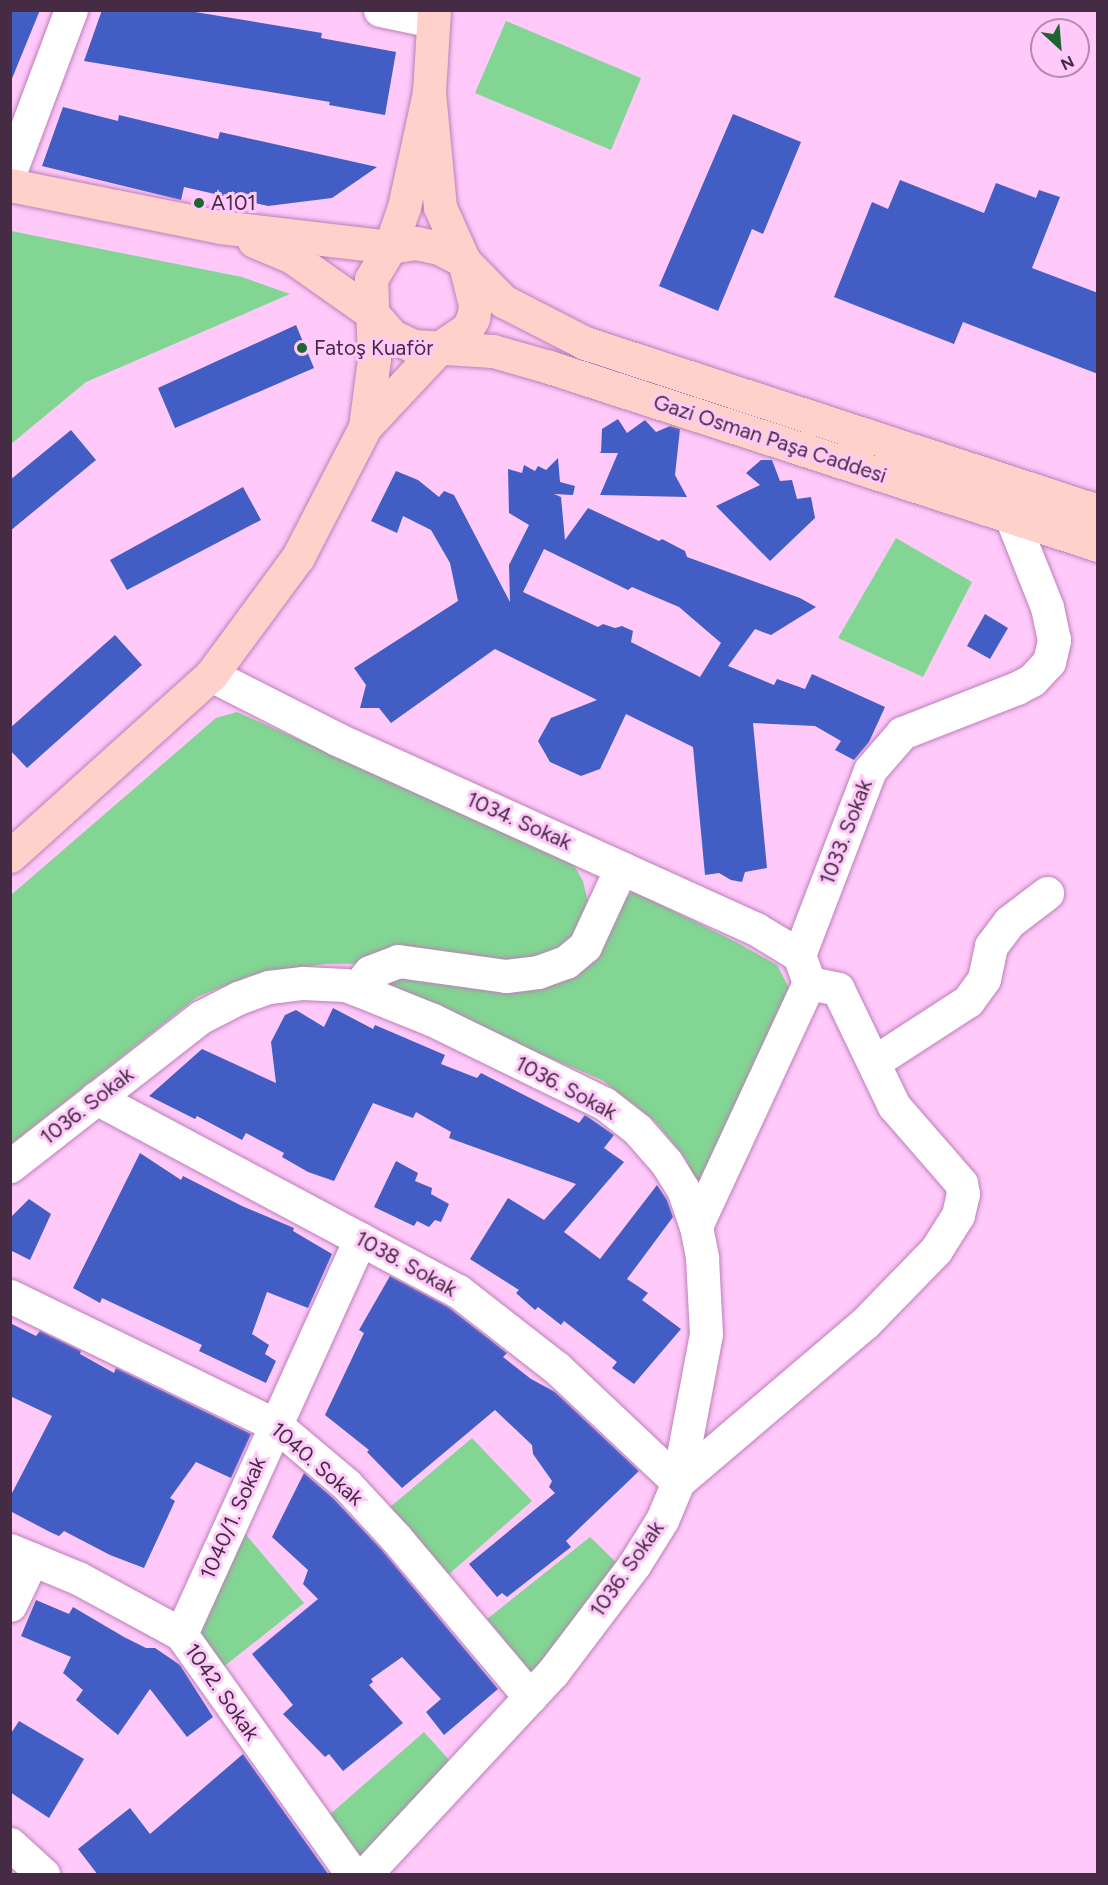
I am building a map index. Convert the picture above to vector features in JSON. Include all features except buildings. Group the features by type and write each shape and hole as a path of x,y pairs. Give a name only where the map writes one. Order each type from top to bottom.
{"main road":[{"path":"365,427 375,359 371,279 390,247 404,207 429,92 434,16"},
{"path":"10,856 211,675 298,557 365,427 439,348 458,337 473,318 475,305 464,261 440,207 429,92"},
{"path":"10,185 220,227 390,247 416,243 439,248 464,261"},
{"path":"220,227 292,257 373,314 392,336 413,346 439,348"},
{"name":"Gazi Osman Paşa Caddesi","path":"464,261 503,301 585,343 1098,511"},
{"name":"Gazi Osman Paşa Caddesi","path":"439,348 493,351 549,367 1098,545"}],"street":[{"path":"10,172 71,10"},
{"path":"380,10 434,16"},
{"name":"1033. Sokak","path":"696,1226 804,969 870,770 902,733 1017,688 1032,680 1049,662 1054,640 1047,607 1011,517"},
{"name":"1034. Sokak","path":"211,675 337,739 756,929 804,969 838,989 874,1062"},
{"path":"356,989 370,972 398,961 506,976 538,972 566,962 585,946 621,868"},
{"path":"678,1482 865,1323 936,1250 958,1215 963,1194 961,1183 894,1106 874,1062 968,1001 984,979 990,946 1008,922 1047,893"},
{"name":"1036. Sokak","path":"10,1166 201,1017 238,998 269,987 303,982 345,985 433,1020 605,1104 638,1129 666,1162 683,1189 696,1226 705,1286 706,1334 678,1482 662,1520 634,1565 553,1672 365,1875"},
{"name":"1038. Sokak","path":"96,1098 458,1291 557,1368 678,1482"},
{"name":"1040/1. Sokak","path":"181,1634 360,1239"},
{"name":"1040. Sokak","path":"10,1296 276,1425 345,1484 396,1538 530,1697"},
{"path":"10,1605 21,1555"},
{"name":"1042. Sokak","path":"21,1555 78,1578 181,1634 352,1875"},
{"path":"10,1844 43,1875"}],"green space":[{"path":"506,21 641,78 611,150 475,93"},
{"path":"11,231 242,277 290,294 86,382 11,444"},
{"path":"896,538 972,582 923,677 838,638"},
{"path":"237,712 572,862 583,881 588,902 579,935 534,962 325,964 249,976 197,997 11,1144 11,895 216,718"},
{"path":"633,891 777,965 798,1005 700,1196 686,1159 655,1121 602,1080 377,985 395,971 540,983"},
{"path":"472,1438 532,1501 448,1575 389,1508"},
{"path":"242,1530 304,1603 222,1668 197,1629"},
{"path":"590,1537 617,1563 532,1673 487,1619"},
{"path":"424,1732 450,1761 359,1861 328,1816"}],"place":[{"name":"A101","path":"199,203"},
{"name":"Fatoş Kuaför","path":"302,348"}]}
